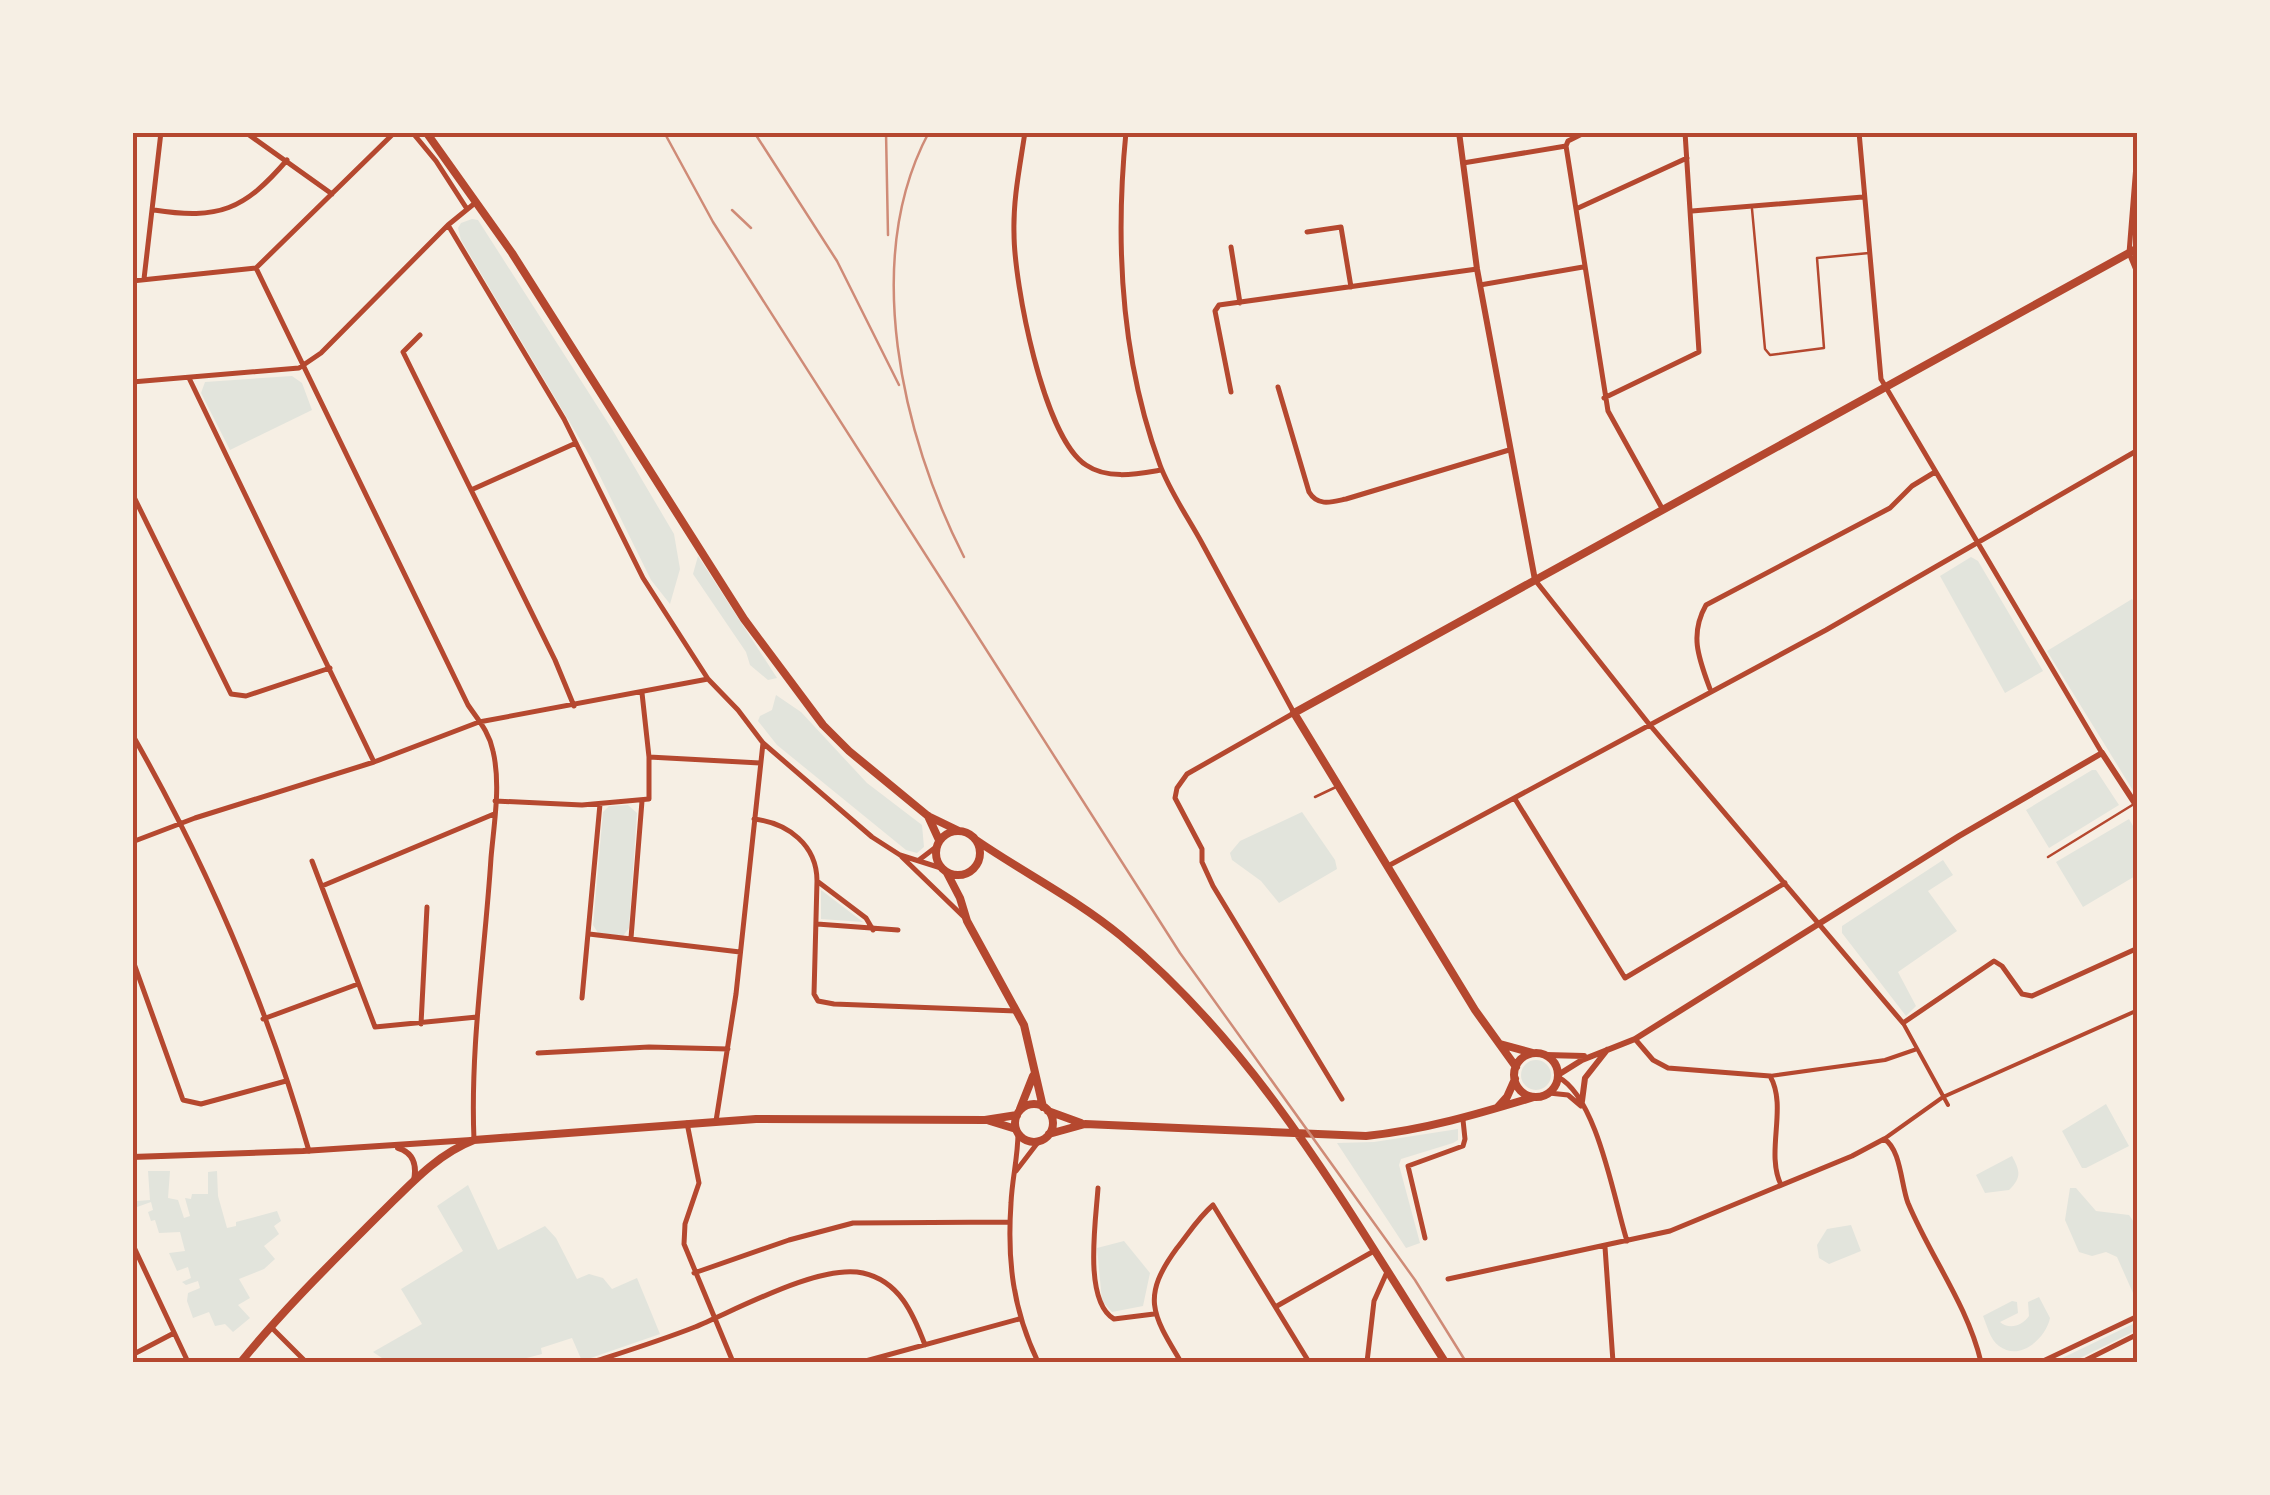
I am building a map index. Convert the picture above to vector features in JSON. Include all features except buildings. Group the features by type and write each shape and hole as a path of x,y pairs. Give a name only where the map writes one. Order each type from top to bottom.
{"main road":[{"path":"426,132 477,202 744,620 823,725 928,816 959,830 1088,910 1204,1014 1268,1090 1320,1165 1445,1362"},
{"path":"1516,1068 1475,1010 1294,714 2133,250"},
{"path":"928,816 944,870 1030,1045 1052,1122 1049,1134"},
{"path":"938,843 959,830"},
{"path":"960,898 968,874 978,863 980,848 976,840"},
{"path":"978,863 1008,860"},
{"path":"944,870 961,876 968,874"},
{"path":"985,1120 1017,1131 1027,1140 1040,1141 1049,1134 1085,1124 1366,1136 1403,1132 1463,1120 1549,1093 1558,1076 1555,1063 1546,1055 1500,1044"},
{"path":"1498,1107 1507,1097 1516,1068 1532,1054"},
{"path":"1017,1131 1018,1112 1035,1072"},
{"path":"1515,1079 1523,1093 1534,1097"},
{"path":"241,1362 311,1280 446,1153 474,1140 716,1121 985,1120 1018,1112 1031,1104 1085,1124"}],"street":[{"path":"144,280 161,132"},
{"path":"245,132 332,194"},
{"path":"132,280 256,268 394,132"},
{"path":"412,132 466,209"},
{"path":"1025,132 1014,212 1018,289 1059,431 1074,456 1093,469 1114,474 1161,470"},
{"path":"1126,132 1120,210 1123,293 1136,378 1161,470 1294,714 1187,774 1176,788 1175,798 1202,849 1202,862 1213,886 1342,1099"},
{"path":"1460,132 1477,269 1535,580 1649,724 1903,1023 1948,1105"},
{"path":"1586,132 1566,146 1604,398 1613,423 1663,510"},
{"path":"1604,398 1698,352 1685,132"},
{"path":"1859,132 1886,388 2136,806"},
{"path":"2138,140 2133,250 2138,275"},
{"path":"1464,163 1566,146"},
{"path":"1575,209 1687,158"},
{"path":"154,210 206,215 236,207 287,160"},
{"path":"1691,211 1864,197"},
{"path":"132,382 302,366 322,353 448,225 477,202"},
{"path":"448,225 532,362 643,578 708,679 763,744 900,855 967,921"},
{"path":"1306,232 1342,227 1351,286"},
{"path":"1231,247 1240,302"},
{"path":"1480,285 1583,267"},
{"path":"132,1156 309,1151 474,1140 471,1079 496,801 494,754 488,731 468,705 256,268"},
{"path":"1231,392 1215,310 1219,305 1477,269"},
{"path":"420,336 403,352 548,644 574,706"},
{"path":"189,378 374,762"},
{"path":"1278,387 1309,492 1322,502 1346,499 1509,450"},
{"path":"472,490 576,443"},
{"path":"1388,866 1710,689 1826,630 2138,450"},
{"path":"1710,689 1696,639 1706,605 1890,508 1912,486 1935,472"},
{"path":"132,493 231,694 246,696 330,668"},
{"path":"132,842 374,762 479,722 708,679"},
{"path":"496,801 600,804 649,799 642,692"},
{"path":"132,734 183,825 222,912 309,1151"},
{"path":"716,1121 728,1049 763,744"},
{"path":"1627,1242 1582,1100 1558,1076 1595,1054 1636,1039 1819,923 2102,753"},
{"path":"649,757 760,763"},
{"path":"1515,799 1625,978 1785,883"},
{"path":"631,939 642,801"},
{"path":"582,998 600,804"},
{"path":"322,886 494,814"},
{"path":"754,819 785,829 808,847 817,864 814,994 824,1004 1016,1010"},
{"path":"919,860 938,843"},
{"path":"900,855 944,870"},
{"path":"312,862 374,1027 477,1017"},
{"path":"817,881 866,918 873,930"},
{"path":"421,1024 427,907"},
{"path":"815,924 898,930"},
{"path":"588,934 740,952"},
{"path":"1903,1023 1994,961 2022,994 2032,996 2138,948"},
{"path":"132,958 182,1100 201,1104 286,1081"},
{"path":"263,1019 358,984"},
{"path":"1448,1278 1670,1231 1852,1156 1884,1139 1943,1097 2138,1010"},
{"path":"1636,1039 1653,1060 1668,1068 1770,1076 1886,1060 1917,1049"},
{"path":"538,1053 649,1046 728,1049"},
{"path":"1582,1100 1585,1078 1608,1050"},
{"path":"1546,1055 1595,1054"},
{"path":"1770,1076 1775,1090 1774,1170 1781,1185"},
{"path":"1549,1093 1573,1098 1586,1112"},
{"path":"1425,1238 1408,1166 1463,1146 1463,1120"},
{"path":"688,1123 698,1180 684,1236 694,1273 732,1362"},
{"path":"1017,1131 1010,1222 1018,1319 1038,1362"},
{"path":"1884,1139 1895,1152 1910,1206 1972,1332 1980,1362"},
{"path":"1014,1174 1040,1141"},
{"path":"392,1146 411,1156 416,1168 414,1182"},
{"path":"1098,1188 1094,1254 1099,1304 1109,1317 1122,1321 1154,1314"},
{"path":"1181,1362 1154,1314 1153,1290 1162,1268 1213,1206 1309,1362"},
{"path":"694,1273 853,1223 1010,1222"},
{"path":"132,1243 188,1362"},
{"path":"1605,1247 1614,1362"},
{"path":"1276,1307 1374,1251"},
{"path":"1368,1362 1374,1301 1387,1272"},
{"path":"593,1362 832,1273 864,1273 878,1278 902,1297 914,1314 925,1345"},
{"path":"2041,1362 2138,1316"},
{"path":"862,1362 1018,1319"},
{"path":"270,1326 306,1362"},
{"path":"132,1355 174,1333"},
{"path":"2082,1362 2138,1334"}],"lane":[{"path":"1752,208 1765,349 1770,356 1824,348 1817,258 1869,253"},
{"path":"1315,798 1339,786"},
{"path":"2048,857 2136,806"}],"shaded area":[{"path":"472,219 478,220 612,429 674,534 680,569 670,604 651,580 591,458 461,240 458,228"},
{"path":"292,376 302,383 312,410 230,450 201,393 205,382"},
{"path":"698,556 777,678 768,680 750,665 746,652 693,574"},
{"path":"1971,557 1978,561 2043,671 2005,693 1940,576"},
{"path":"2132,599 2138,607 2137,797 2047,651"},
{"path":"776,695 801,712 867,783 922,825 924,847 917,853 906,850 777,745 758,721 772,710"},
{"path":"2096,770 2119,805 2049,848 2026,810"},
{"path":"628,805 637,813 629,928 623,936 598,933 593,925 603,812 609,806"},
{"path":"1302,812 1335,860 1337,869 1279,903 1261,881 1232,860 1230,853 1240,841"},
{"path":"2129,819 2137,833 2137,875 2083,907 2056,862"},
{"path":"1943,860 1953,875 1928,891 1957,931 1898,972 1916,1006 1906,1016 1842,933 1842,926"},
{"path":"821,890 863,922 821,919"},
{"path":"1536,1060 1547,1064 1551,1075 1547,1086 1536,1090 1525,1086 1521,1075 1525,1064"},
{"path":"2106,1104 2129,1146 2082,1168 2062,1131"},
{"path":"1458,1129 1458,1140 1453,1143 1401,1159 1399,1165 1420,1243 1406,1248 1337,1143 1374,1142"},
{"path":"2012,1156 2017,1166 2016,1181 2009,1190 1985,1193 1976,1175"},
{"path":"148,1171 170,1171 168,1198 178,1200 184,1218 190,1216 185,1198 208,1194 208,1172 217,1171 218,1196 227,1228 277,1211 281,1221 274,1226 279,1234 264,1246 275,1259 264,1269 239,1279 250,1298 238,1305 250,1318 233,1332 225,1324 215,1326 209,1312 193,1318 188,1293 200,1288 198,1281 186,1285 182,1282 191,1278 188,1267 177,1271 169,1253 185,1251 180,1232 159,1233 148,1212 153,1210 151,1202 137,1207 133,1197 137,1201 150,1200"},
{"path":"468,1185 498,1250 545,1226 556,1238 577,1279 589,1274 603,1278 612,1289 637,1278 660,1334 582,1361 572,1338 541,1348 542,1354 511,1362 388,1362 373,1352 422,1324 401,1289 463,1251 437,1206"},
{"path":"2070,1188 2076,1188 2096,1211 2129,1215 2138,1228 2137,1302 2117,1257 2106,1252 2092,1256 2079,1252 2065,1220"},
{"path":"1851,1225 1861,1251 1829,1264 1819,1258 1817,1245 1827,1229"},
{"path":"1124,1241 1150,1273 1143,1306 1112,1312 1102,1301 1097,1248"},
{"path":"2039,1297 2050,1318 2038,1340 2015,1351 1996,1343 1983,1316 2017,1302 2018,1313 2000,1322 2015,1326 2029,1316 2028,1302"},
{"path":"2137,1322 2137,1330 2072,1362 2054,1362"}],"railway":[{"path":"664,132 713,222 1180,953 1415,1280 1466,1362"},
{"path":"754,132 837,261 899,385"},
{"path":"886,132 888,235"},
{"path":"929,132 908,182 897,235 894,290 898,347 923,457 964,557"},
{"path":"732,210 751,228"}]}
